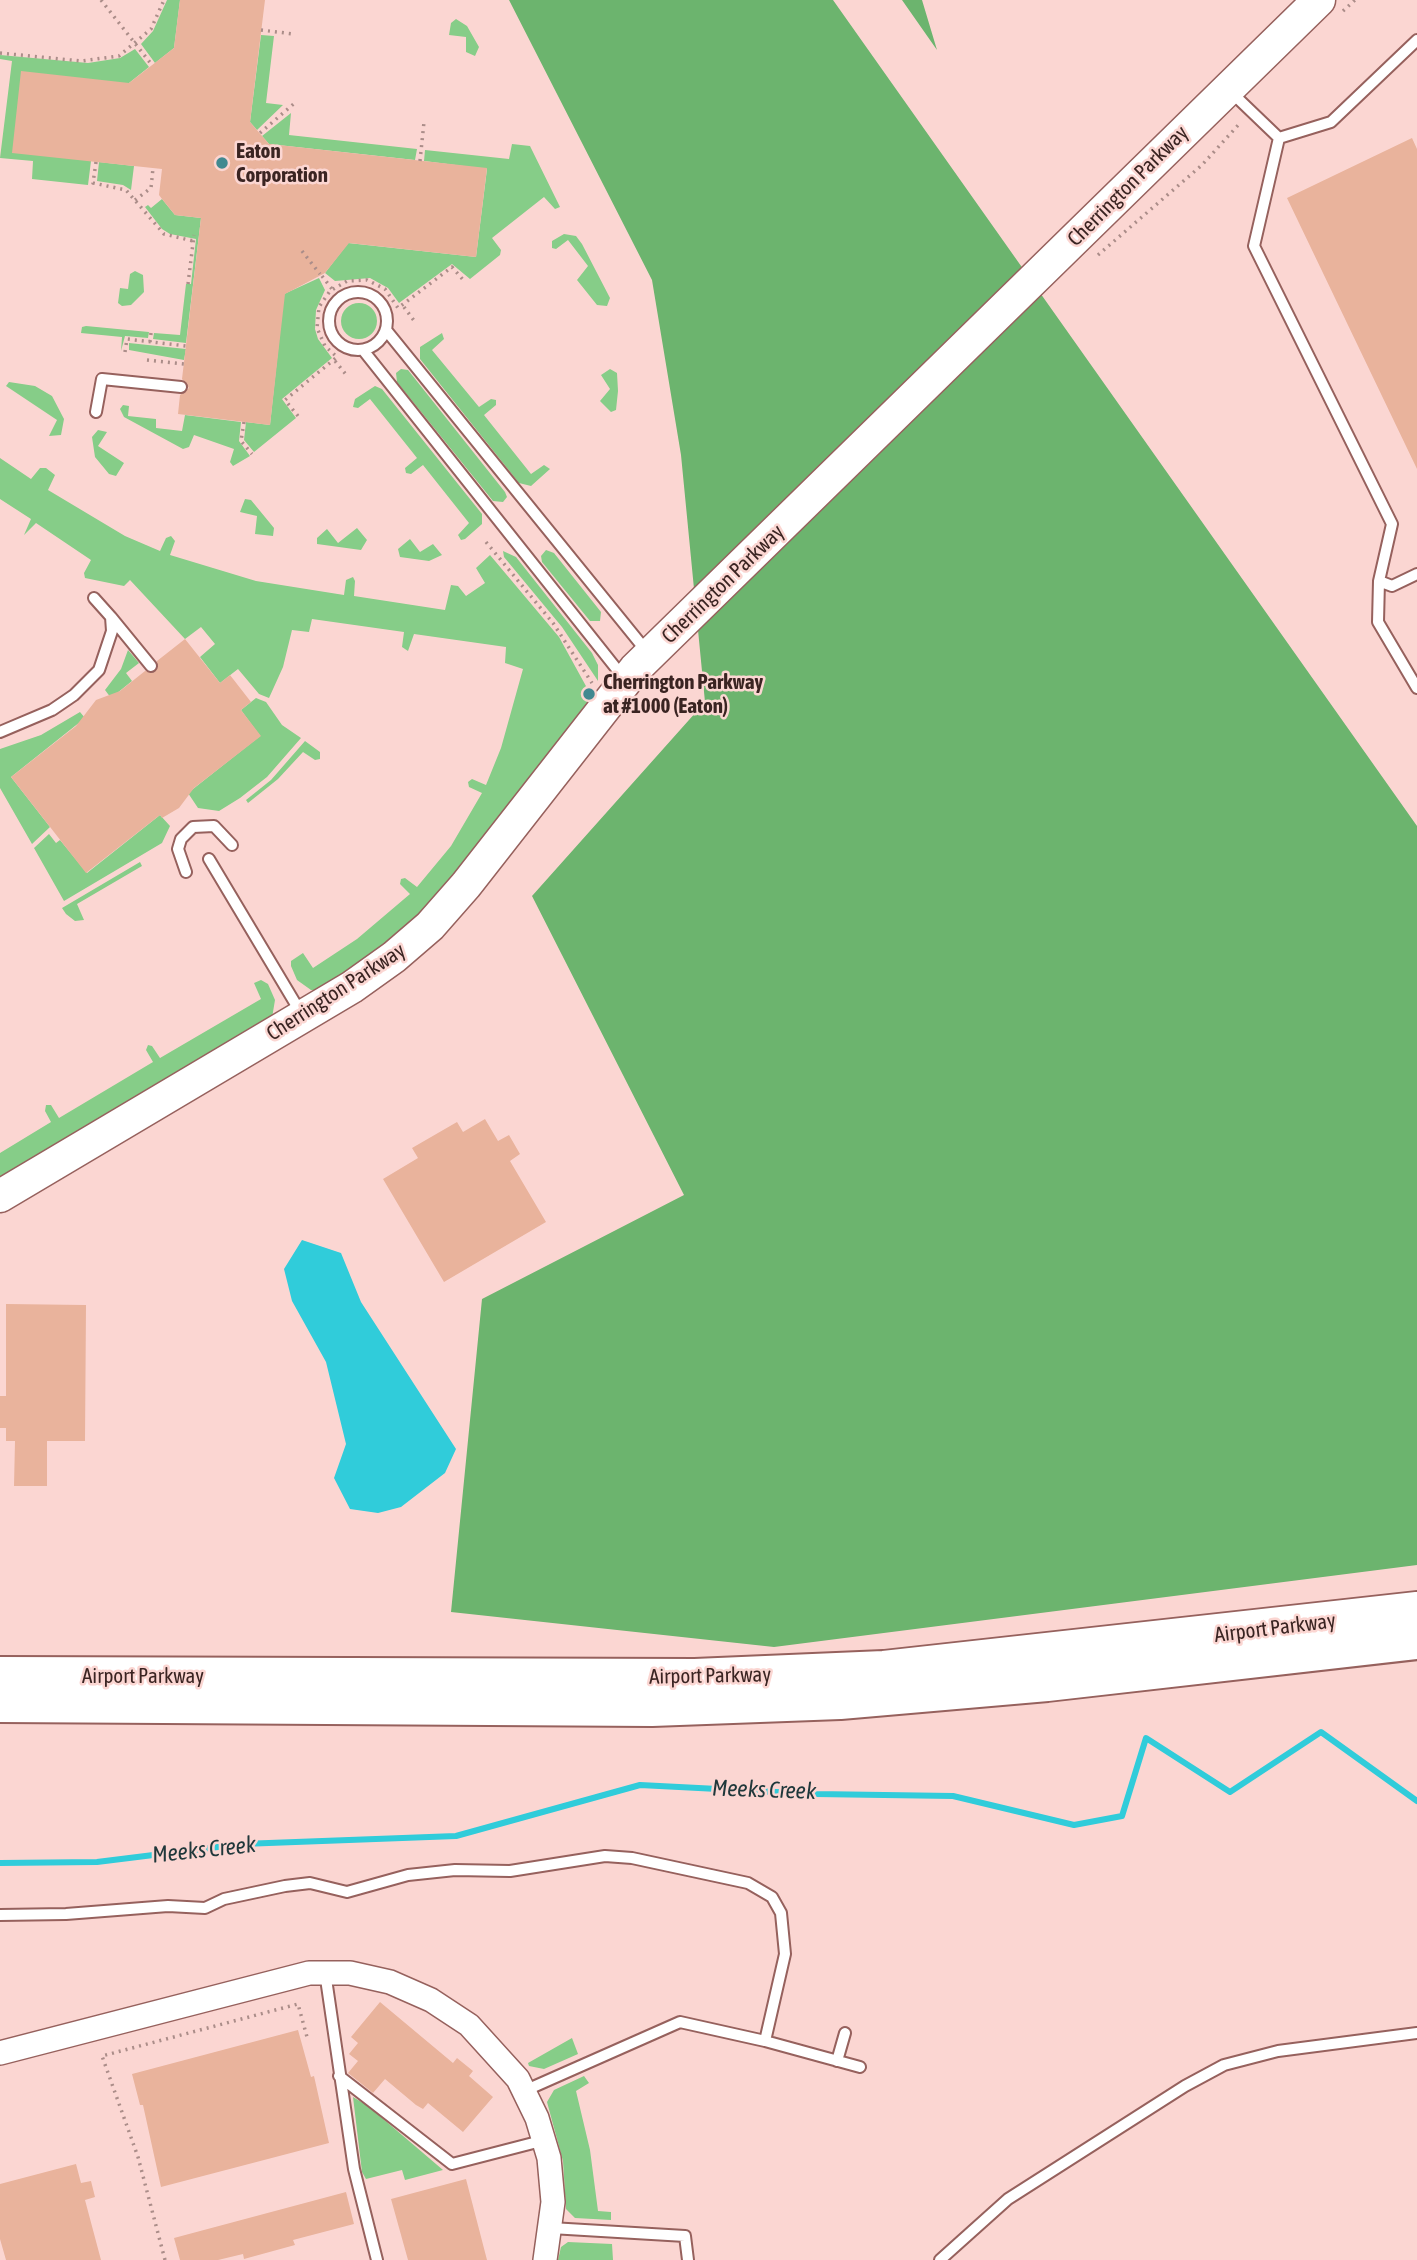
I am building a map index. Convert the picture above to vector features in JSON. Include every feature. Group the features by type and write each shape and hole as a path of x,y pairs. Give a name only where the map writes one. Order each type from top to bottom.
{"highway":[{"name":"Airport Parkway","path":"0,1676 695,1678 884,1670 1417,1611"},
{"name":"Airport Parkway","path":"0,1704 652,1707 840,1700 1047,1682 1417,1640"}],"street":[{"name":"Cherrington Parkway","path":"0,1196 376,970 440,916 625,680 869,443 1227,88 1328,9"},
{"path":"0,2053 224,1993 325,1972 390,1982 432,2000 469,2025 489,2045 524,2091 545,2140 552,2182 551,2228 545,2260"}],"lane":[{"path":"1279,138 1331,122 1417,41"},
{"path":"1227,88 1279,138"},
{"path":"1279,138 1254,246 1392,524 1378,581 1378,622 1417,688"},
{"path":"355,292 372,295 385,309 386,330 378,343 363,351 351,350 334,339 328,320 336,301 355,292"},
{"path":"386,330 650,655"},
{"path":"363,351 625,680"},
{"path":"96,412 102,379 181,387"},
{"path":"1378,581 1392,586 1417,574"},
{"path":"94,598 151,666"},
{"path":"0,732 52,710 86,684 105,658 112,631 111,617"},
{"path":"186,872 178,849 181,839 193,827 214,827 232,845"},
{"path":"209,859 302,1016"},
{"path":"0,1915 65,1914 168,1906 205,1908 224,1899 285,1886 310,1884 347,1892 420,1874 455,1870 510,1871 605,1856 632,1858 748,1883 772,1897 781,1913 785,1943 781,1979 765,2041"},
{"path":"325,1972 354,2169 377,2260"},
{"path":"524,2091 680,2022 765,2041 860,2067"},
{"path":"837,2061 845,2033"},
{"path":"940,2260 1008,2199 1185,2086 1224,2065 1278,2050 1417,2033"},
{"path":"339,2076 452,2164 545,2140"},
{"path":"551,2228 685,2236 688,2260"}],"path":[{"path":"102,0 152,65"},
{"path":"0,53 93,61 119,55 136,44 151,29 164,0"},
{"path":"1328,9 1354,0"},
{"path":"261,30 293,34"},
{"path":"260,133 297,101"},
{"path":"1094,258 1202,165 1250,109"},
{"path":"419,161 424,122"},
{"path":"96,162 93,183 122,188 164,234 193,238 188,284"},
{"path":"135,200 151,188 153,168"},
{"path":"302,251 332,289"},
{"path":"298,416 285,400 337,357 321,340 317,321 322,301 332,289 347,281 367,280 385,289 398,308 452,267 465,282"},
{"path":"403,306 415,322"},
{"path":"150,342 151,332"},
{"path":"125,352 127,339 186,345"},
{"path":"148,360 184,364"},
{"path":"335,361 348,377"},
{"path":"244,422 242,441 252,454"},
{"path":"486,542 553,623 593,684"},
{"path":"165,2260 138,2157 102,2056 298,2004 307,2037"}],"green space":[{"path":"167,0 180,0 174,48 155,63 141,44 153,31"},
{"path":"509,0 833,0 1417,826 1417,1565 774,1647 451,1612 482,1299 684,1195 532,896 705,702 681,455 652,280"},
{"path":"902,0 922,0 937,50"},
{"path":"456,19 467,26 479,47 475,56 466,52 466,37 449,35 451,23"},
{"path":"261,35 274,36 266,103 283,105 257,130 250,122"},
{"path":"135,49 149,67 129,83 91,161 88,185 32,179 33,161 0,158 12,61 0,59 0,55 88,63 120,58"},
{"path":"291,113 289,135 417,149 415,160 269,144 262,136"},
{"path":"512,144 530,146 560,207 555,209 544,197 492,238 501,250 500,255 470,279 452,264 399,303 388,288 370,278 335,281 325,273 348,243 476,257 487,169 424,161 425,150 509,159"},
{"path":"99,162 134,166 131,190 123,185 97,181"},
{"path":"162,199 175,215 201,218 186,343 153,339 154,333 180,335 186,284 191,284 196,239 170,234 162,229 145,207 148,205 151,208"},
{"path":"564,234 576,236 582,244 610,298 607,306 597,305 577,280 588,266 568,240 556,249 552,248 552,241"},
{"path":"135,271 143,275 144,292 131,305 122,306 118,303 120,288 128,289 130,274"},
{"path":"319,278 325,290 316,310 315,329 318,339 332,358 282,399 296,418 254,452 244,440 246,422 270,425 284,294"},
{"path":"359,303 372,308 377,321 372,334 359,339 346,334 341,321 346,308"},
{"path":"82,327 149,332 148,338 125,336 121,351 122,337 81,333"},
{"path":"442,333 444,339 432,350 479,407 491,399 496,400 496,405 484,415 531,474 544,465 550,469 531,486 519,483 420,359 420,347"},
{"path":"129,343 186,349 184,360 129,350"},
{"path":"401,369 408,370 505,492 507,497 503,502 493,501 397,382 396,373"},
{"path":"610,369 617,373 618,391 616,410 611,412 600,401 610,389 601,375"},
{"path":"9,382 35,386 52,396 64,419 61,435 49,436 57,420 6,386"},
{"path":"375,386 382,389 482,514 482,524 465,539 461,540 458,535 469,523 423,465 411,474 406,473 405,468 417,458 370,399 358,408 353,407 355,399"},
{"path":"123,405 129,406 128,416 156,419 156,428 182,431 185,415 241,422 239,441 250,456 233,466 230,462 234,449 194,435 189,447 183,449 124,417 120,409"},
{"path":"98,430 107,432 98,446 124,463 116,476 109,474 95,457 92,437"},
{"path":"0,458 31,479 40,468 46,468 55,475 48,490 125,536 160,551 166,538 171,536 175,541 170,555 256,581 344,595 346,580 353,577 354,596 445,610 451,585 458,586 466,596 485,583 476,568 490,555 559,637 592,697 459,876 378,955 316,990 311,990 297,980 291,961 303,953 313,968 357,939 410,894 400,884 401,879 405,878 417,887 451,846 482,793 469,787 468,782 472,779 486,785 501,748 523,669 505,663 506,647 414,634 408,651 402,647 404,632 312,619 309,632 292,630 283,667 269,698 259,694 238,669 220,683 200,657 215,644 201,627 185,639 130,580 124,586 85,578 84,573 91,560 36,523 24,535 31,519 0,499"},
{"path":"245,499 251,500 274,528 273,536 255,534 257,516 240,512"},
{"path":"357,528 367,540 361,550 317,544 317,538 327,529 338,543"},
{"path":"410,539 420,552 433,544 442,555 429,561 400,557 398,549"},
{"path":"546,550 554,553 601,612 600,621 590,621 542,562 541,556"},
{"path":"503,551 516,557 592,653 598,665 598,681 562,627 504,557"},
{"path":"128,650 139,663 126,673 132,681 111,698 105,690 121,669"},
{"path":"256,698 266,702 282,725 301,738 267,777 240,798 219,811 198,808 188,793 260,736 241,710"},
{"path":"80,712 85,718 11,777 50,827 32,844 0,788 0,749 41,735"},
{"path":"305,741 320,752 320,759 315,760 303,752 278,779 248,803 246,800 271,780"},
{"path":"160,815 170,826 162,843 64,901 34,848 49,834 56,843 60,840 87,873"},
{"path":"140,862 142,866 77,904 84,920 75,921 62,908"},
{"path":"261,980 268,984 275,1000 272,1018 0,1183 0,1153 51,1122 45,1111 46,1105 51,1105 59,1118 153,1062 146,1050 148,1045 152,1046 160,1058 261,999 254,983"},
{"path":"572,2038 578,2054 544,2069 529,2066 528,2063"},
{"path":"584,2076 589,2083 576,2091 590,2150 598,2211 611,2212 611,2220 575,2218 566,2209 563,2161 547,2102 554,2090"},
{"path":"353,2097 368,2106 443,2170 405,2180 402,2170 366,2179 362,2172"},
{"path":"568,2242 612,2244 613,2260 558,2260 561,2247"}],"water":[{"path":"302,1240 341,1253 361,1302 456,1449 445,1473 401,1507 378,1513 350,1509 334,1478 346,1444 326,1362 292,1301 284,1269"}],"building":[{"path":"180,0 265,0 250,122 269,144 487,168 476,257 349,243 325,273 285,294 270,425 178,414 180,395 189,388 182,379 201,218 175,215 162,199 159,195 162,169 12,153 21,71 129,83 174,48"},
{"path":"1412,138 1417,149 1417,469 1287,198"},
{"path":"185,639 220,683 230,675 251,702 241,710 261,736 194,788 179,808 162,818 160,815 86,873 11,777 76,726 96,700 120,691 145,671 155,672 157,661"},
{"path":"485,1119 498,1141 509,1135 520,1154 510,1161 546,1222 444,1282 383,1179 418,1158 412,1148 457,1122 463,1132"},
{"path":"6,1304 86,1305 85,1441 47,1441 47,1486 14,1486 15,1441 6,1441 6,1428 0,1428 0,1396 6,1396"},
{"path":"380,2002 453,2063 457,2058 473,2071 469,2076 493,2097 463,2132 428,2103 423,2109 385,2079 373,2093 348,2073 358,2061 349,2054 358,2043 351,2037"},
{"path":"298,2030 311,2077 314,2076 329,2143 161,2187 143,2105 140,2105 132,2074"},
{"path":"76,2164 81,2183 91,2181 95,2197 85,2200 101,2260 6,2260 0,2239 0,2184"},
{"path":"466,2179 487,2260 408,2260 391,2199"},
{"path":"346,2192 354,2224 293,2240 295,2245 244,2259 243,2254 218,2260 180,2260 174,2238"}],"waterway":[{"name":"Meeks Creek","path":"0,1863 97,1862 242,1844 456,1836 640,1785 815,1794 953,1796 1074,1825 1122,1816 1146,1738 1230,1792 1321,1732 1417,1801"}],"place":[{"name":"Eaton Corporation","path":"222,163"},
{"name":"Cherrington Parkway at #1000 (Eaton)","path":"589,694"}]}
